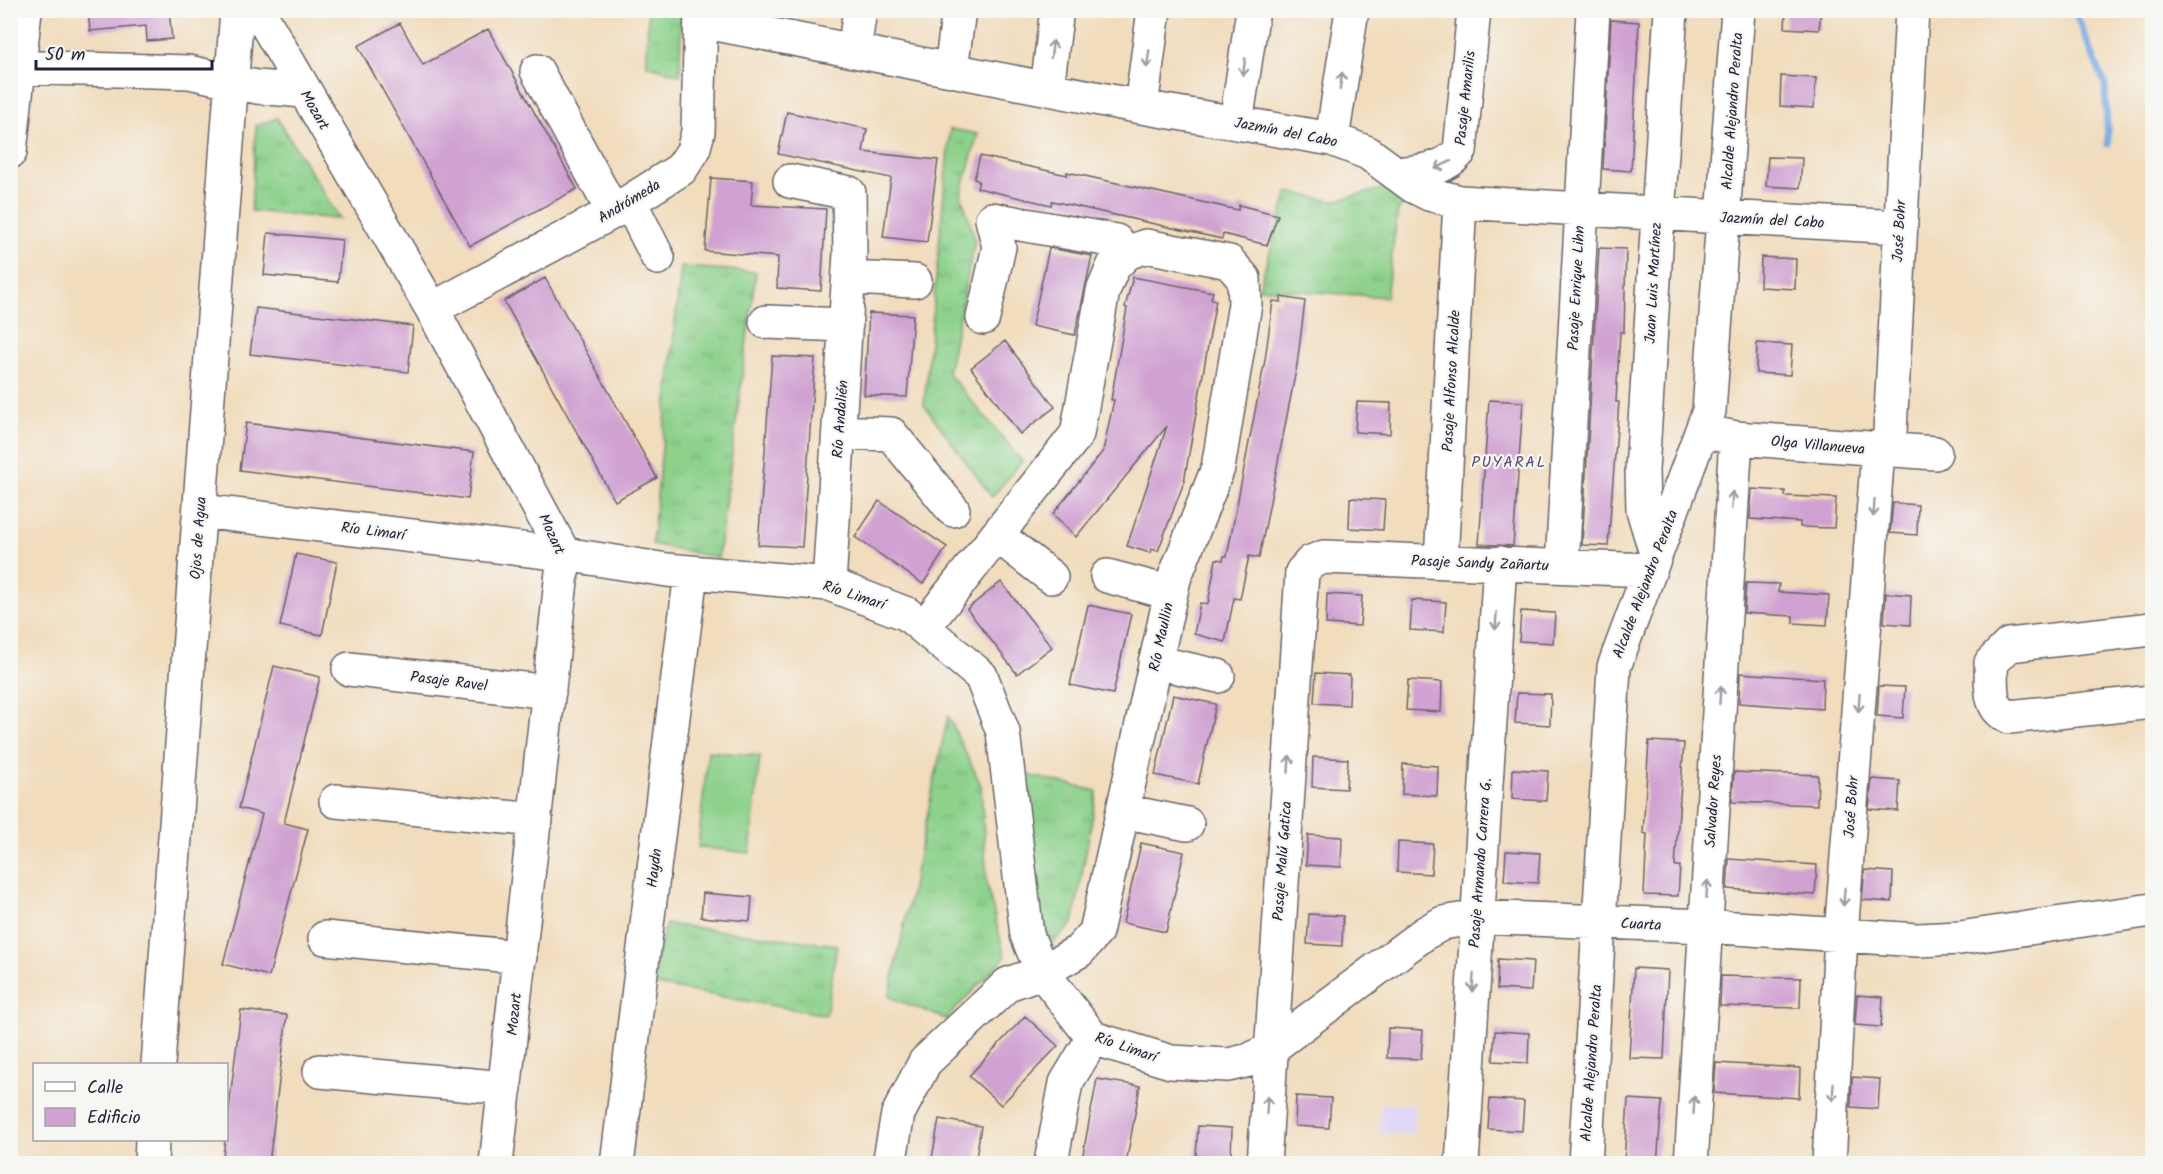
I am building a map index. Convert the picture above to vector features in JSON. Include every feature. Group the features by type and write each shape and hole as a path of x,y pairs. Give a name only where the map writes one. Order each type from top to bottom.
{"street":[{"path":"10,152 15,68 25,10"},
{"name":"Ojos de Agua","path":"158,1063 237,10"},
{"name":"Mozart","path":"258,10 432,309 564,554 496,1164"},
{"path":"854,51 860,10"},
{"path":"951,69 959,10"},
{"path":"1047,88 1058,10"},
{"path":"1141,107 1154,10"},
{"path":"1236,123 1252,10"},
{"path":"1332,139 1352,10"},
{"name":"Pasaje Amarilis","path":"1396,174 1435,169 1451,162 1460,152 1474,10"},
{"name":"Pasaje Enrique Lihn","path":"1562,566 1593,10"},
{"name":"Juan Luis Martínez","path":"1653,561 1642,510 1642,470 1671,10"},
{"name":"Alcalde Alejandro Peralta","path":"1585,1164 1614,667 1709,411 1725,217 1738,10"},
{"name":"José Bohr","path":"1829,1164 1841,935 1883,450 1912,10"},
{"name":"Jazmín del Cabo","path":"701,16 854,51 1141,107 1332,139 1368,153 1396,174 1429,194 1460,202 1899,227"},
{"name":"Andrómeda","path":"432,309 621,207 681,169 693,152 698,132 701,16"},
{"path":"15,68 189,72 257,87 304,91"},
{"path":"537,71 621,207 658,258"},
{"name":"Río Andalién","path":"789,181 849,193 850,266 829,584"},
{"name":"Pasaje Alfonso Alcalde","path":"1441,561 1460,202"},
{"path":"924,627 1077,434 1103,291 1113,267 1127,253 1116,241 992,219 999,247 983,318"},
{"name":"Río Maullin","path":"889,1164 898,1114 925,1062 1008,984 1042,972 1079,951 1096,932 1170,593 1218,468 1245,304 1244,279 1229,262 1146,246 1127,253"},
{"path":"850,266 915,281"},
{"path":"766,322 846,325"},
{"name":"Olga Villanueva","path":"1702,431 1736,438 1935,453"},
{"path":"839,432 891,434 953,510"},
{"name":"Salvador Reyes","path":"1691,1164 1736,438"},
{"name":"Río Limarí","path":"201,511 564,554 691,573 829,584 908,614 981,676 1003,732 1020,896 1027,935 1042,972 1093,1038 1171,1062"},
{"path":"997,535 1051,577"},
{"name":"Pasaje Sandy Zañartu","path":"1311,561 1324,557 1562,566 1653,561"},
{"name":"Pasaje Malú Gatica","path":"1264,1164 1302,572 1311,561"},
{"name":"Pasaje Armando Carrera G.","path":"1461,1164 1500,563"},
{"name":"Haydn","path":"617,1164 691,573"},
{"path":"1107,576 1170,593"},
{"path":"2152,629 2009,645 1991,663 1993,706 1999,713 2009,717 2152,702"},
{"path":"1155,662 1218,676"},
{"name":"Pasaje Ravel","path":"349,669 549,692"},
{"path":"336,801 536,820"},
{"path":"1123,811 1187,825"},
{"name":"Cuarta","path":"1171,1062 1228,1065 1250,1060 1270,1049 1425,933 1443,923 1477,917 1705,926 1918,940 1960,938 2152,910"},
{"path":"325,939 520,957"},
{"path":"1052,1157 1066,1083 1093,1038"},
{"path":"320,1071 506,1088"},
{"path":"150,1164 152,1141"}],"shaded area":[{"path":"1380,1103 1415,1105 1413,1135 1379,1133"}],"green space":[{"path":"648,11 681,11 680,75 647,65"},
{"path":"277,118 340,219 251,211 256,126"},
{"path":"950,129 978,134 961,194 975,239 948,373 1022,461 992,497 924,405"},
{"path":"1385,188 1405,204 1398,210 1386,297 1259,288 1288,192 1334,201"},
{"path":"681,267 756,272 718,558 652,544"},
{"path":"948,716 981,785 987,886 1005,957 946,1019 889,997"},
{"path":"708,751 760,756 750,853 698,847"},
{"path":"1027,775 1097,791 1073,924 1052,943 1034,898"},
{"path":"666,924 837,945 826,1015 649,984"}],"building":[{"path":"88,10 169,10 172,39 147,41 146,26 90,31"},
{"path":"1786,10 1821,10 1819,30 1785,28"},
{"path":"1611,20 1639,22 1631,171 1603,169"},
{"path":"400,23 423,65 488,29 577,189 470,246 358,46"},
{"path":"1781,76 1816,78 1814,108 1780,106"},
{"path":"787,112 867,129 863,152 938,160 927,242 883,237 891,178 778,154"},
{"path":"980,156 1067,175 1067,172 1238,210 1239,205 1278,215 1267,245 1223,234 1222,239 1052,201 1051,205 977,188 979,181 974,179"},
{"path":"1768,157 1802,158 1800,188 1766,186"},
{"path":"711,178 753,181 751,205 826,209 821,291 777,288 778,257 705,251"},
{"path":"268,233 342,240 338,282 264,275"},
{"path":"1049,248 1092,256 1075,335 1032,326"},
{"path":"1599,248 1626,249 1624,332 1620,332 1616,402 1619,402 1608,546 1582,545"},
{"path":"1761,257 1796,259 1795,289 1760,287"},
{"path":"1133,277 1213,292 1211,299 1216,300 1184,482 1158,551 1151,549 1150,553 1127,546 1167,426 1076,537 1053,514 1103,451 1114,400 1111,400 1127,308 1125,307"},
{"path":"545,278 657,478 615,501 504,301"},
{"path":"1281,297 1305,301 1297,365 1259,558 1249,556 1240,599 1234,598 1225,642 1194,634 1200,603 1208,604 1216,559 1223,560 1224,556 1227,556 1265,360 1273,301 1281,302"},
{"path":"256,308 413,326 408,372 250,354"},
{"path":"869,313 913,315 907,397 864,395"},
{"path":"1005,341 1055,407 1020,434 971,368"},
{"path":"1757,343 1792,345 1790,375 1756,373"},
{"path":"772,356 815,358 802,547 758,545"},
{"path":"1489,400 1523,402 1513,546 1479,544"},
{"path":"1357,402 1391,403 1390,434 1355,432"},
{"path":"246,423 474,452 468,499 240,470"},
{"path":"1752,489 1785,491 1785,496 1836,498 1834,528 1800,527 1800,522 1750,519"},
{"path":"1350,498 1385,500 1383,530 1349,528"},
{"path":"879,501 947,547 923,584 855,537"},
{"path":"1893,503 1918,505 1917,535 1890,533"},
{"path":"296,554 337,562 322,635 280,626"},
{"path":"1001,582 1052,647 1017,674 967,609"},
{"path":"1746,583 1779,584 1778,592 1829,595 1827,625 1793,623 1793,616 1744,613"},
{"path":"1886,593 1911,595 1910,625 1884,623"},
{"path":"1327,594 1362,596 1360,626 1326,624"},
{"path":"1412,600 1446,602 1444,632 1410,630"},
{"path":"1088,605 1131,614 1113,694 1070,685"},
{"path":"1521,611 1555,613 1553,643 1519,641"},
{"path":"274,666 320,677 284,823 308,829 269,976 223,964 262,814 239,808"},
{"path":"1316,673 1350,675 1349,705 1314,703"},
{"path":"1740,673 1823,679 1822,709 1739,703"},
{"path":"1408,680 1442,682 1441,712 1406,710"},
{"path":"1879,686 1905,687 1903,718 1877,716"},
{"path":"1517,693 1551,694 1550,725 1515,723"},
{"path":"1173,695 1216,704 1198,784 1155,775"},
{"path":"1649,741 1684,743 1675,866 1680,866 1678,896 1644,895 1647,834 1643,833"},
{"path":"1313,757 1348,759 1346,789 1312,787"},
{"path":"1403,764 1438,766 1437,796 1402,794"},
{"path":"1513,769 1548,771 1546,801 1512,799"},
{"path":"1734,772 1818,775 1817,805 1732,802"},
{"path":"1872,779 1900,781 1898,811 1869,809"},
{"path":"1308,835 1342,837 1341,867 1306,865"},
{"path":"1398,842 1433,844 1431,874 1397,872"},
{"path":"1141,843 1184,852 1166,932 1123,923"},
{"path":"1506,851 1540,853 1538,883 1504,881"},
{"path":"1729,859 1817,865 1815,895 1727,889"},
{"path":"1865,870 1893,872 1892,902 1862,900"},
{"path":"703,893 752,897 750,921 701,917"},
{"path":"1309,914 1343,916 1342,946 1307,944"},
{"path":"1498,959 1533,961 1531,991 1497,989"},
{"path":"1634,968 1668,970 1664,1059 1629,1058"},
{"path":"1721,976 1801,978 1800,1008 1720,1006"},
{"path":"1857,995 1883,997 1881,1027 1855,1025"},
{"path":"241,1010 287,1015 269,1164 222,1164 225,1141 228,1141 228,1115"},
{"path":"1025,1016 1058,1046 1001,1105 969,1076"},
{"path":"1388,1028 1423,1030 1421,1059 1387,1058"},
{"path":"1495,1031 1529,1033 1528,1063 1493,1061"},
{"path":"1716,1063 1800,1068 1799,1098 1714,1093"},
{"path":"1852,1077 1880,1079 1878,1109 1851,1107"},
{"path":"1097,1079 1140,1086 1126,1164 1082,1159"},
{"path":"1296,1096 1331,1098 1329,1128 1295,1126"},
{"path":"1490,1099 1524,1101 1522,1131 1488,1129"},
{"path":"1628,1099 1662,1101 1657,1164 1624,1164"},
{"path":"939,1119 981,1126 975,1164 931,1164"},
{"path":"1198,1126 1232,1128 1231,1158 1196,1156"}],"waterway":[{"path":"2074,10 2105,84 2108,144"}],"district":[{"name":"PUYARAL","path":"1509,461"}]}
